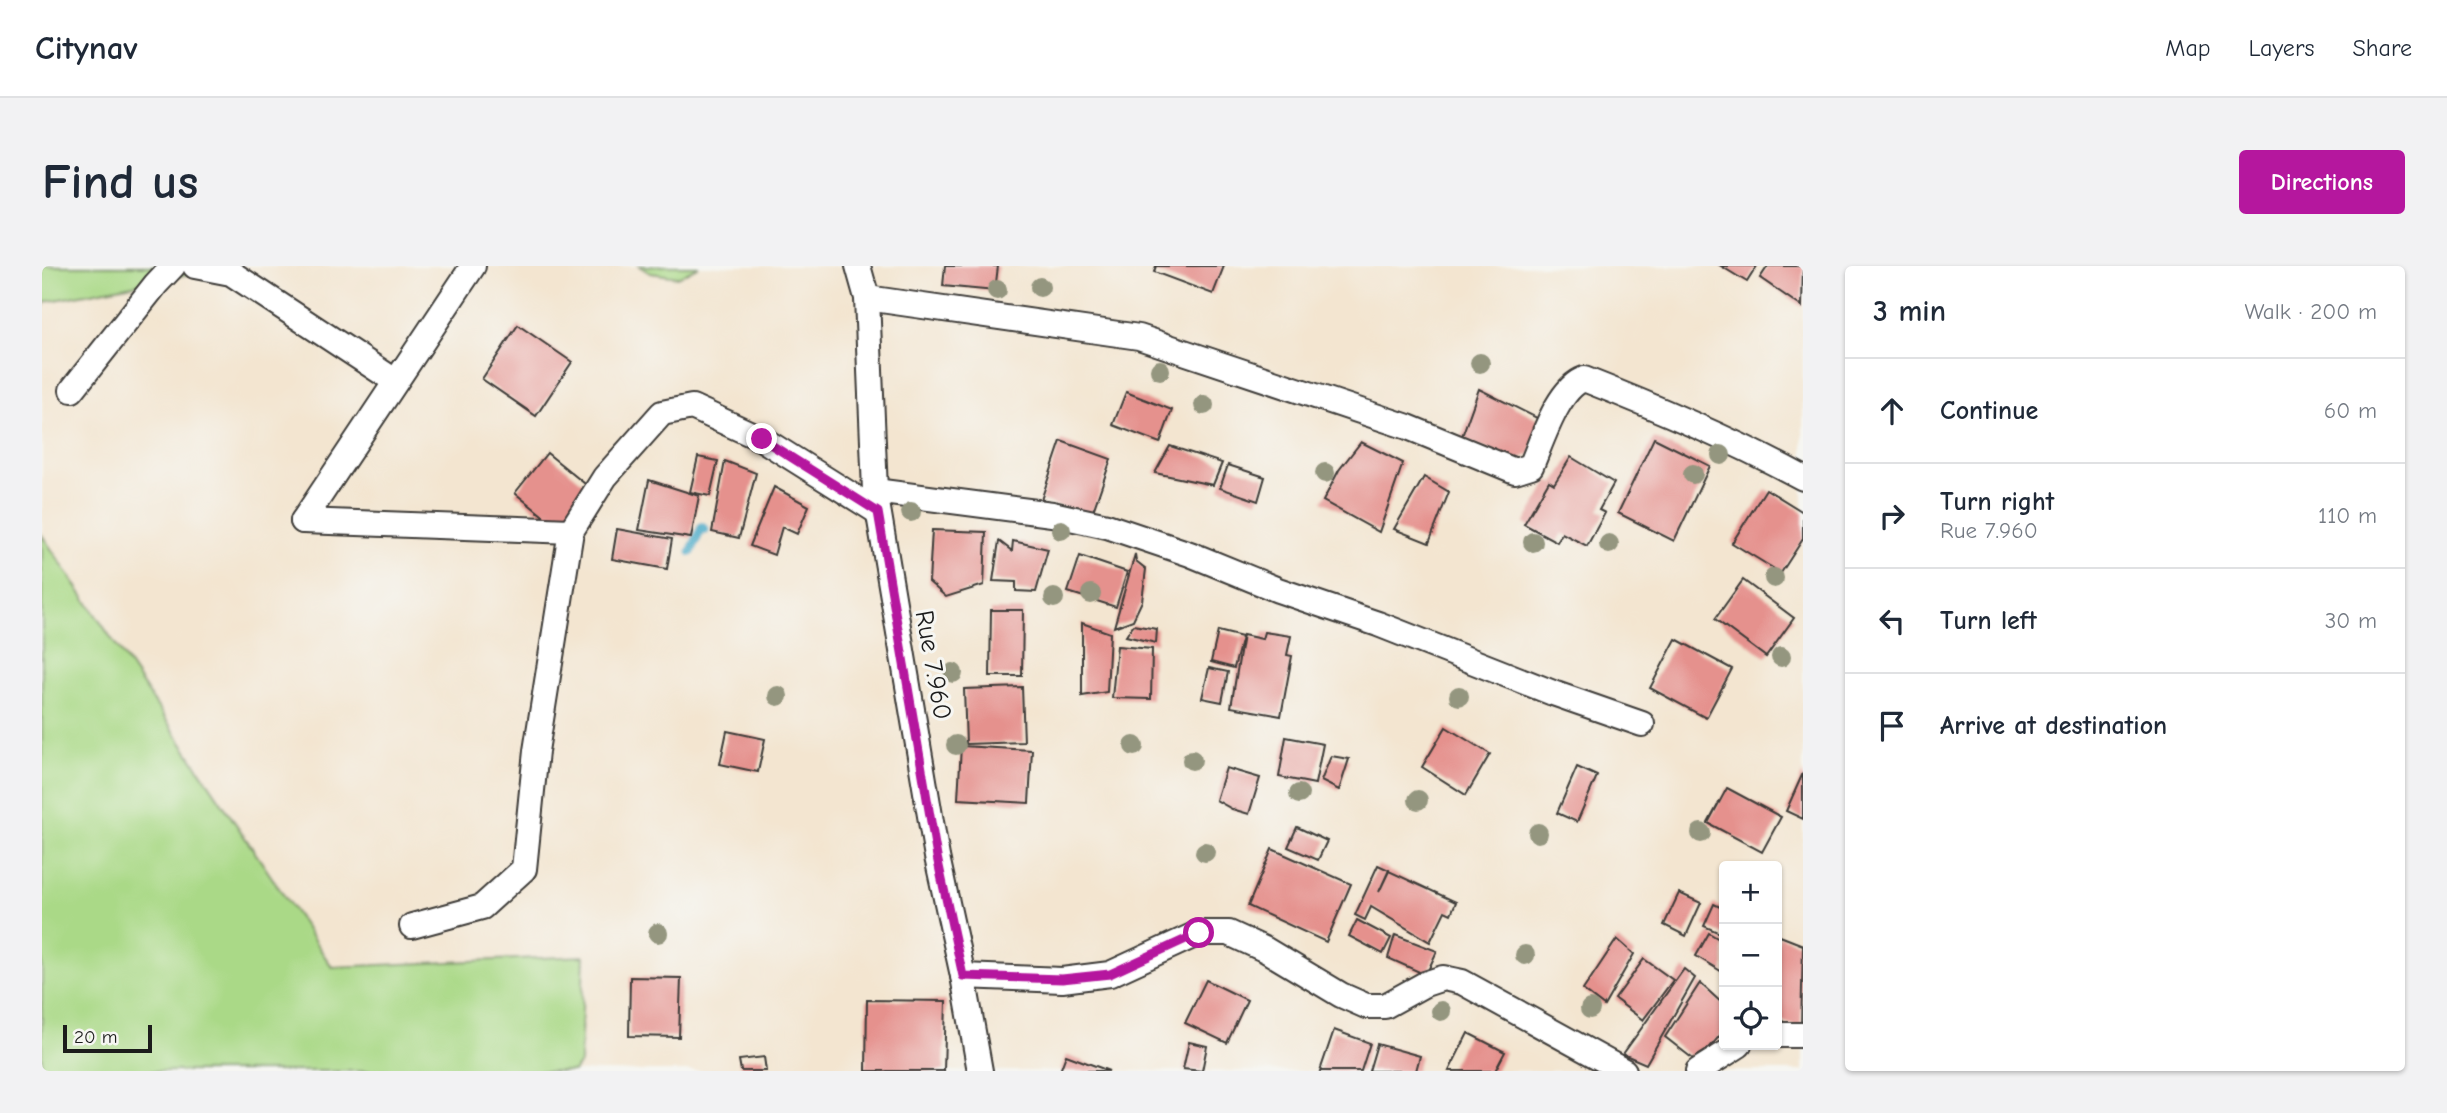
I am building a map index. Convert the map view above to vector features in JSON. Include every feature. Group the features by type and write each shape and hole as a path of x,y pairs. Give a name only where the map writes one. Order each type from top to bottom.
{"street":[{"path":"72,390 173,266"},
{"path":"195,266 231,273 395,381"},
{"path":"472,266 303,521 571,531"},
{"name":"Rue 7.960","path":"858,266 867,298 876,502 937,857 980,1071"},
{"path":"867,298 1139,337 1408,427 1515,471 1531,466 1559,404 1575,382 1584,379 1641,401 1771,460 1803,478"},
{"path":"412,926 482,907 524,869 536,751 571,531 605,477 662,413 692,407 762,439 876,502 1052,514 1107,526 1190,554 1278,590 1390,628 1553,693 1642,724"},
{"path":"963,976 1062,979 1110,974 1199,933 1229,933 1266,950 1341,995 1366,1006 1385,1006 1425,984 1443,978 1462,982 1624,1071"},
{"path":"1782,1035 1803,1035"},
{"path":"1699,1071 1731,1050"}],"green space":[{"path":"42,266 231,266 45,302 42,309"},
{"path":"639,266 699,266 678,277 650,273"},
{"path":"42,535 332,967 584,956 580,1063 574,1071 42,1071"}],"building":[{"path":"945,266 998,266 995,291 943,286"},
{"path":"1156,266 1224,266 1213,294 1154,272"},
{"path":"1721,266 1757,266 1747,282"},
{"path":"1768,266 1803,266 1802,307 1760,278"},
{"path":"518,325 572,362 536,416 482,379"},
{"path":"1479,389 1543,421 1530,454 1515,461 1461,439"},
{"path":"1126,392 1172,410 1160,443 1113,425"},
{"path":"1654,438 1710,466 1674,541 1618,513"},
{"path":"1061,441 1111,459 1091,517 1041,500"},
{"path":"1361,442 1403,463 1379,532 1323,501 1339,470"},
{"path":"1170,446 1222,463 1213,485 1155,473"},
{"path":"547,453 590,488 558,528 515,493"},
{"path":"698,457 718,461 710,496 690,492"},
{"path":"1571,457 1614,483 1599,510 1605,513 1587,546 1562,533 1557,542 1524,524 1549,481 1554,484"},
{"path":"725,461 756,473 739,538 712,532"},
{"path":"1228,465 1265,477 1258,501 1220,488"},
{"path":"1424,477 1449,492 1429,543 1394,529"},
{"path":"649,480 699,496 691,538 639,530"},
{"path":"774,487 809,506 797,534 782,527 774,555 750,546"},
{"path":"1766,489 1803,512 1803,539 1781,573 1732,543"},
{"path":"617,529 672,539 667,569 612,559"},
{"path":"932,530 986,532 984,585 946,597 929,582"},
{"path":"999,541 1012,551 1013,541 1048,549 1036,592 1016,591 1016,582 993,581"},
{"path":"1135,554 1136,561 1146,569 1142,601 1133,620 1114,627"},
{"path":"1080,556 1127,572 1116,607 1068,592"},
{"path":"1743,580 1794,618 1766,657 1715,619"},
{"path":"991,610 1023,610 1022,676 990,676"},
{"path":"1082,623 1110,633 1107,692 1082,696"},
{"path":"1133,625 1157,629 1156,643 1126,636"},
{"path":"1218,631 1242,637 1234,668 1211,662"},
{"path":"1264,632 1291,636 1287,655 1292,656 1281,716 1231,707 1243,635 1262,639"},
{"path":"1676,639 1732,669 1706,718 1650,688"},
{"path":"1117,646 1152,649 1151,699 1112,698"},
{"path":"1209,668 1228,672 1222,702 1202,698"},
{"path":"1022,687 1024,742 966,744 964,689"},
{"path":"1446,727 1490,754 1466,795 1422,767"},
{"path":"727,731 765,739 758,772 720,764"},
{"path":"1286,737 1323,744 1315,784 1279,777"},
{"path":"961,746 1032,750 1029,803 958,799"},
{"path":"1331,756 1349,759 1339,790 1321,781"},
{"path":"1577,767 1597,776 1577,822 1557,813"},
{"path":"1226,768 1260,778 1249,814 1216,800"},
{"path":"1803,773 1803,819 1786,811"},
{"path":"1727,788 1781,817 1762,852 1708,823"},
{"path":"1297,827 1327,841 1318,860 1288,847"},
{"path":"1272,849 1351,884 1326,942 1248,906"},
{"path":"1378,865 1389,870 1379,892 1389,871 1456,902 1451,914 1445,911 1430,942 1371,907 1365,920 1355,915"},
{"path":"1679,893 1701,903 1686,936 1664,925"},
{"path":"1714,904 1719,906 1719,933 1704,926"},
{"path":"1357,920 1391,938 1383,954 1349,936"},
{"path":"1709,933 1719,939 1719,970 1696,956"},
{"path":"1395,935 1437,951 1426,975 1388,958"},
{"path":"1782,937 1803,945 1801,1029 1782,1021"},
{"path":"1617,939 1634,954 1604,1006 1583,990"},
{"path":"1644,959 1673,980 1643,1020 1615,999"},
{"path":"1684,969 1695,978 1646,1064 1623,1054"},
{"path":"630,977 681,978 679,1037 629,1036"},
{"path":"1206,980 1247,1000 1227,1043 1185,1023"},
{"path":"1700,983 1719,1000 1719,1037 1697,1062 1665,1037"},
{"path":"867,1000 946,1001 944,1071 866,1071"},
{"path":"1334,1030 1370,1043 1361,1071 1320,1071"},
{"path":"1468,1033 1505,1052 1495,1071 1449,1071"},
{"path":"1189,1042 1207,1046 1202,1071 1183,1069"},
{"path":"1377,1044 1420,1056 1416,1071 1369,1071"},
{"path":"1066,1055 1109,1071 1060,1071"},
{"path":"764,1057 766,1071 741,1071 739,1060"}],"waterway":[{"path":"691,552 702,527 705,530"}],"route":[{"path":"762,439 878,512 937,857 963,976 1062,979 1110,974 1199,933"}]}
